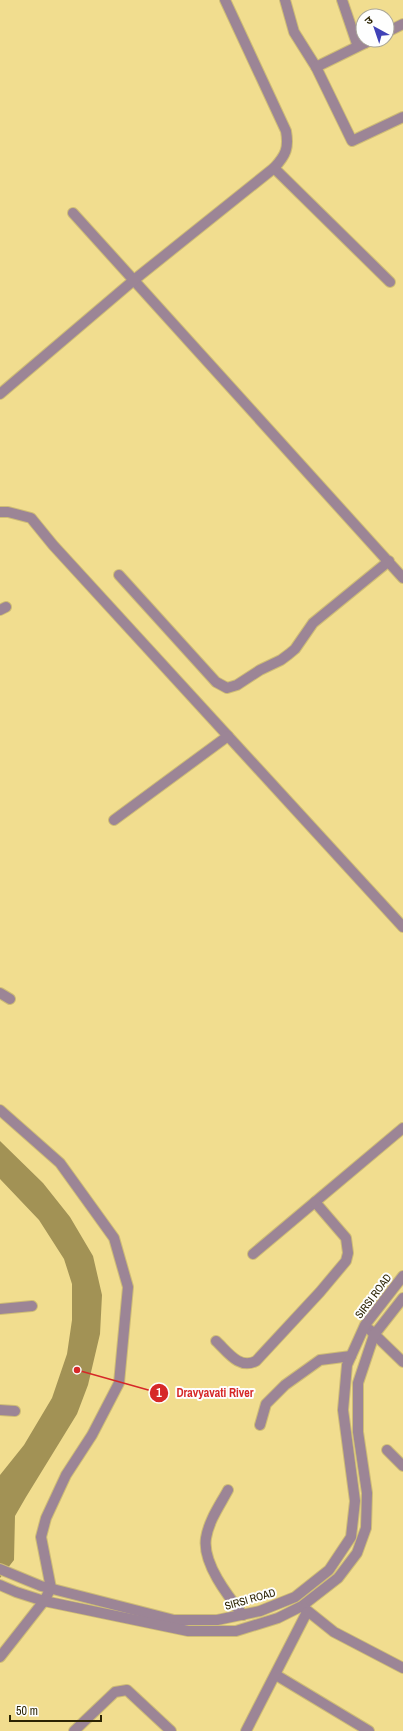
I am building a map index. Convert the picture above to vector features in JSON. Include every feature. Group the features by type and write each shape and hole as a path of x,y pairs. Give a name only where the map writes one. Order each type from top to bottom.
{"street":[{"path":"0,394 134,280 274,168 286,151 288,143 286,131 225,0"},
{"path":"285,0 294,32 316,67 352,141 403,117"},
{"path":"342,0 355,38"},
{"path":"316,67 355,48"},
{"path":"274,168 390,282"},
{"path":"73,213 403,578"},
{"path":"0,512 8,512 30,518 403,928"},
{"path":"119,575 216,682 227,688 237,685 260,670 281,660 295,650 313,623 389,561"},
{"path":"114,820 228,736"},
{"path":"0,993 10,999"},
{"path":"0,1110 60,1163 110,1232 114,1238 128,1287 119,1383 92,1435 66,1475 46,1518 41,1537 51,1588 44,1601 0,1657"},
{"path":"253,1254 403,1128"},
{"path":"216,1341 240,1363 250,1364 256,1361 320,1292 346,1261 348,1253 346,1238 315,1202"},
{"name":"SIRSI ROAD","path":"0,1569 26,1580 51,1588 174,1620 218,1620 273,1607 295,1597 328,1570 351,1537 355,1501 343,1410 347,1365 365,1325 403,1276"},
{"path":"0,1585 44,1601 188,1631 236,1631 304,1609 338,1578 357,1553 366,1528 367,1493 358,1432 358,1383 374,1335 403,1298"},
{"path":"0,1309 32,1306"},
{"path":"365,1325 403,1362"},
{"path":"260,1426 266,1404 285,1385 320,1360 351,1356"},
{"path":"0,1410 15,1411"},
{"path":"387,1450 403,1466"},
{"path":"228,1490 212,1520 206,1538 206,1551 213,1569 226,1593 243,1615"},
{"path":"295,1597 304,1609 334,1632 403,1668"},
{"path":"246,1731 276,1675 304,1609"},
{"path":"276,1675 369,1731"},
{"path":"74,1731 115,1692 127,1690 172,1731"}],"shaded area":[{"path":"0,1141 43,1183 70,1217 93,1256 102,1295 100,1334 88,1385 77,1414 15,1516 14,1560 0,1578 0,1475 24,1445 52,1398 67,1354 72,1320 72,1284 64,1259 39,1220 0,1179"}],"place":[{"name":"Dravyavati River","path":"77,1370"}]}
